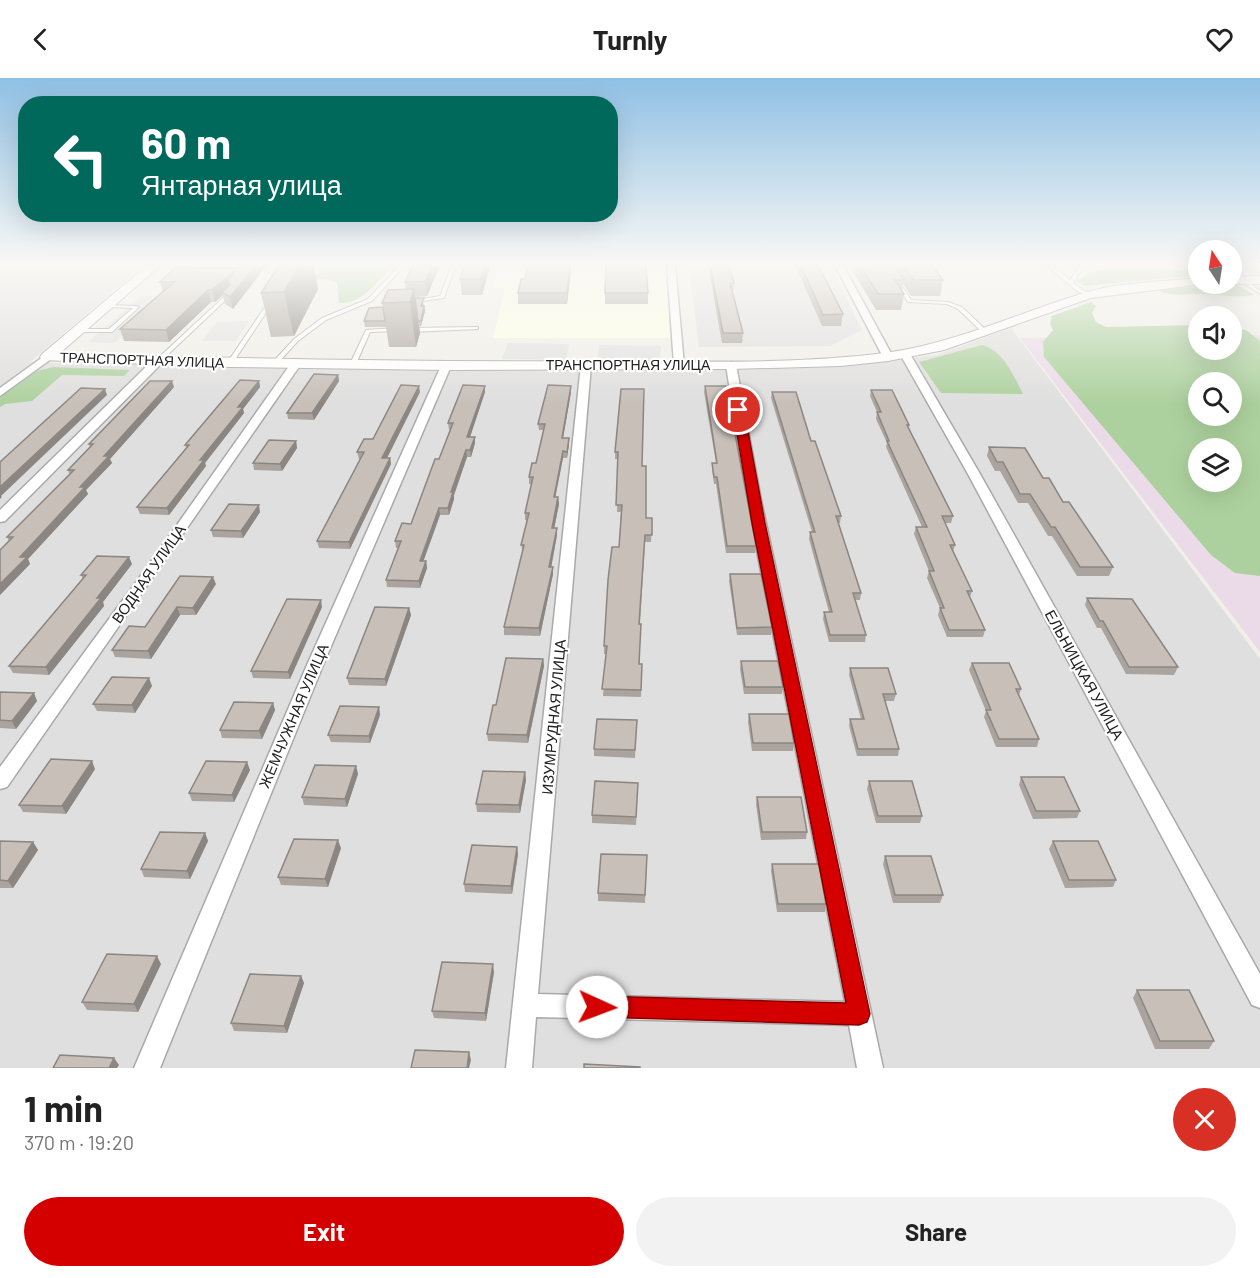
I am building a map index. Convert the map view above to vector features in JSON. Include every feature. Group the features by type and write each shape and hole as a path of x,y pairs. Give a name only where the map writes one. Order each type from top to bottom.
{"street":[{"path":"0,393 102,311"},
{"path":"675,311 679,365"},
{"name":"ЕЛЬНИЦКАЯ УЛИЦА","path":"868,311 974,474 1260,997"},
{"name":"ТРАНСПОРТНАЯ УЛИЦА","path":"47,357 274,364 446,366 730,365 842,362 897,356 939,347 1042,311"},
{"path":"0,518 158,361"},
{"name":"ВОДНАЯ УЛИЦА","path":"0,782 296,364"},
{"name":"ИЗУМРУДНАЯ УЛИЦА","path":"519,1068 586,365"},
{"path":"730,365 756,512 870,1068"},
{"name":"ЖЕМЧУЖНАЯ УЛИЦА","path":"147,1068 310,675 446,366"},
{"path":"526,1005 859,1014"}],"lane":[{"path":"80,331 110,331 131,311"},
{"path":"158,361 212,311"},
{"path":"230,363 265,311"},
{"path":"274,364 296,340 324,319 343,311"},
{"path":"963,311 984,331"},
{"path":"353,364 368,331 476,328"}],"shaded area":[{"path":"0,311 90,311 30,362 521,371 842,367 937,355 1011,328 1260,659 1260,1068 0,1068"},
{"path":"123,311 150,311 114,343 88,342"},
{"path":"499,311 669,311 670,338 493,338"},
{"path":"695,311 853,311 862,330 830,346 699,347"},
{"path":"249,321 236,341 202,341 217,322"},
{"path":"1242,335 1260,335 1260,652 1020,338 1188,336 1188,360 1242,360"},
{"path":"508,343 569,344 566,360 502,359"},
{"path":"599,345 661,346 660,362 597,361"}],"green space":[{"path":"1065,311 1093,311 1096,322 1106,327 1188,325 1188,360 1242,360 1242,329 1260,341 1260,576 1235,573 1211,555 1044,357 1043,342 1053,330 1050,324 1052,316"},
{"path":"982,345 1002,358 1023,394 941,393 919,362"},
{"path":"53,367 130,370 124,376 62,375 32,401 5,404 0,407 0,398 37,371"}],"building":[{"path":"140,311 186,311 166,330 120,329"},
{"path":"368,311 384,311 385,321 364,321"},
{"path":"417,311 423,311 421,321 418,321"},
{"path":"719,311 737,311 743,333 723,333"},
{"path":"821,311 842,311 843,314 823,315"},
{"path":"314,374 338,375 312,413 287,413"},
{"path":"240,380 259,381 238,407 243,407 200,460 204,460 167,508 137,507 189,445 185,445"},
{"path":"150,381 172,381 104,456 109,456 80,487 85,487 20,557 27,557 0,584 0,550 13,537 7,537 74,470 68,470 93,444 89,444"},
{"path":"401,385 419,386 382,458 390,458 349,542 317,541 364,452 357,452 364,439 373,439"},
{"path":"463,385 485,386 467,437 475,437 470,450 466,450 451,492 453,492 448,508 439,508 420,561 426,561 419,581 386,580 401,541 395,541 402,523 411,524 435,459 439,459 453,423 448,423"},
{"path":"548,385 571,386 562,438 569,438 567,452 563,451 554,497 558,497 552,528 557,528 549,567 553,567 539,628 504,627 524,545 521,545 529,513 525,513 533,477 529,477 532,463 536,463 545,424 538,424"},
{"path":"705,386 726,386 756,546 727,546 717,477 714,477 712,463 717,463"},
{"path":"81,388 105,389 0,487 0,462"},
{"path":"621,389 644,389 642,466 646,466 646,518 652,518 652,535 645,535 639,624 641,624 639,664 642,664 641,690 602,689 607,646 604,646 608,580 612,547 619,547 622,505 616,505 618,452 615,452"},
{"path":"871,390 892,390 953,516 942,516 955,545 950,545 972,591 967,591 985,630 949,630 940,608 944,608 929,571 934,571 916,527 927,527 887,441 889,441 877,412 881,412"},
{"path":"772,392 796,392 811,441 815,441 841,516 836,516 861,593 853,593 866,635 830,635 824,612 832,612 810,532 815,532"},
{"path":"269,440 296,441 280,464 253,463"},
{"path":"989,447 1025,448 1043,478 1049,478 1063,502 1069,502 1113,567 1080,567 1055,527 1051,527 1030,494 1020,494 1003,462 997,462"},
{"path":"229,504 259,505 241,531 211,530"},
{"path":"97,556 129,557 97,598 101,598 46,667 9,666 86,575 81,575"},
{"path":"730,574 761,574 772,627 737,628"},
{"path":"180,576 213,577 193,608 177,607 148,651 112,650 129,626 145,627"},
{"path":"1087,598 1132,599 1178,667 1129,667"},
{"path":"287,599 321,600 288,672 251,671"},
{"path":"375,607 409,608 385,679 347,678"},
{"path":"506,658 543,659 527,735 487,734"},
{"path":"741,661 778,661 783,687 745,687"},
{"path":"972,663 1009,663 1021,689 1016,689 1039,739 999,739 986,710 991,710"},
{"path":"850,668 888,668 896,694 883,694 899,749 858,749 850,719 864,719"},
{"path":"112,677 149,678 132,705 93,704"},
{"path":"0,692 34,693 12,721 0,720"},
{"path":"234,702 273,703 259,731 220,730"},
{"path":"340,706 379,707 369,736 328,735"},
{"path":"749,714 789,714 794,743 753,743"},
{"path":"597,719 637,720 635,750 594,749"},
{"path":"51,759 92,761 62,806 19,805"},
{"path":"206,761 247,762 232,795 189,793"},
{"path":"315,765 356,766 345,799 302,797"},
{"path":"483,771 525,772 519,805 476,804"},
{"path":"1021,777 1064,777 1080,811 1036,811"},
{"path":"595,781 638,783 636,817 592,815"},
{"path":"869,781 912,781 922,816 878,816"},
{"path":"757,797 801,797 807,832 762,832"},
{"path":"160,832 205,833 187,871 141,869"},
{"path":"294,839 338,840 325,879 278,877"},
{"path":"0,841 33,842 8,881 0,880"},
{"path":"1053,841 1098,841 1116,880 1069,880"},
{"path":"472,845 517,847 511,886 464,884"},
{"path":"601,854 647,855 645,895 598,893"},
{"path":"885,856 931,856 943,895 895,895"},
{"path":"772,864 819,864 826,904 778,904"},
{"path":"107,954 157,956 134,1004 82,1002"},
{"path":"442,962 493,964 485,1013 432,1011"},
{"path":"250,974 301,976 284,1026 231,1023"},
{"path":"1137,990 1189,990 1214,1041 1160,1041"},
{"path":"415,1050 469,1052 467,1068 411,1068"},
{"path":"60,1055 114,1058 109,1068 53,1068"},
{"path":"584,1064 640,1067 640,1068 584,1068"}],"route":[{"path":"597,1007 859,1014 754,500 738,410"}]}
